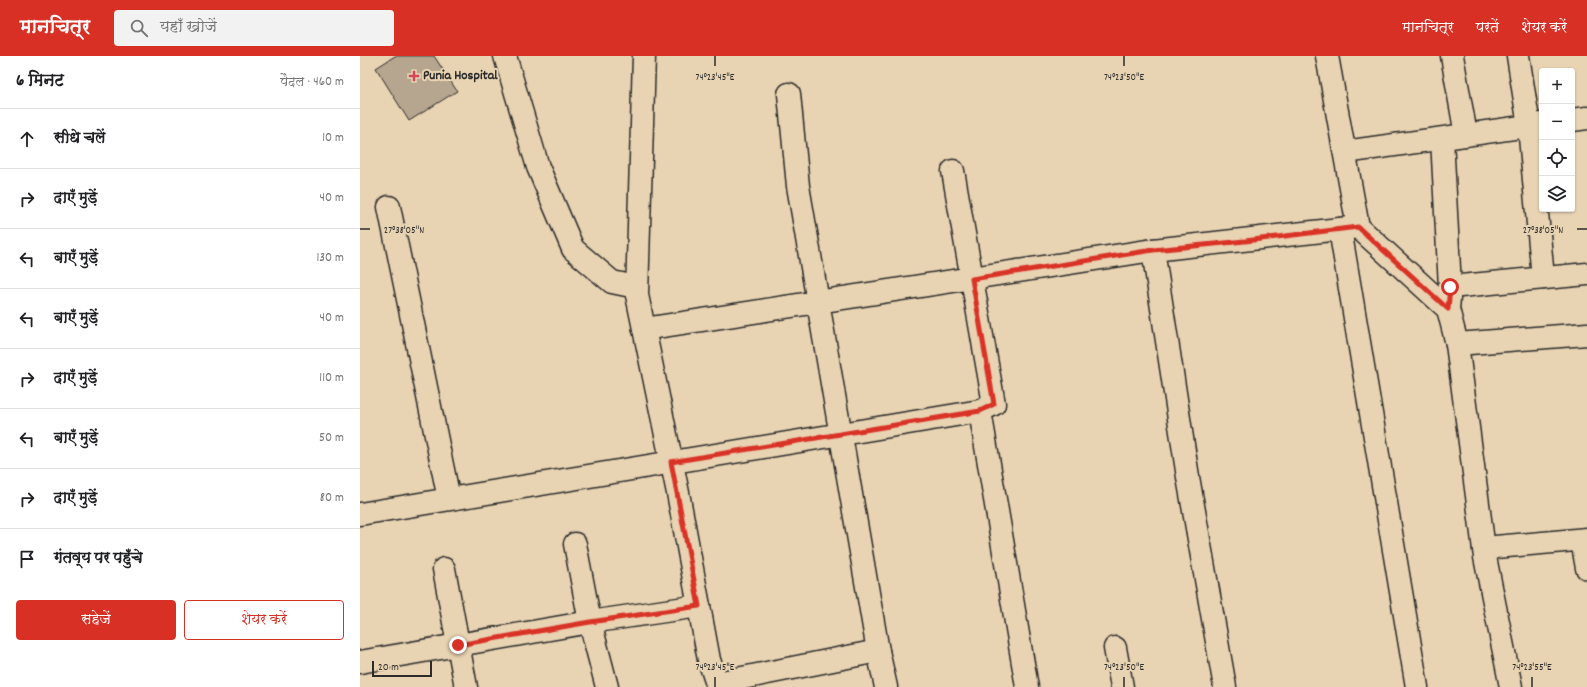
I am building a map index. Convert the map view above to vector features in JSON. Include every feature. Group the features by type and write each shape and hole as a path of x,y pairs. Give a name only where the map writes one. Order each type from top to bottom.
{"street":[{"path":"505,56 538,167 573,249 612,282 636,287"},
{"path":"644,56 636,287 637,296 709,660 718,685 878,651"},
{"path":"1327,56 1345,152 1349,228 1417,687"},
{"path":"1452,56 1466,135"},
{"path":"1518,56 1535,125 1543,278"},
{"path":"789,94 798,186 878,651 886,687"},
{"path":"1575,120 1587,118"},
{"path":"1345,152 1535,125"},
{"path":"1442,139 1450,287 1448,309 1457,344 1484,548 1511,687"},
{"path":"360,514 980,411 994,404 953,171"},
{"path":"389,207 449,499"},
{"path":"644,329 1153,250 1349,228 1448,309"},
{"path":"1153,250 1188,477 1225,687"},
{"path":"1450,287 1587,274"},
{"path":"1457,344 1587,334"},
{"path":"980,411 1026,687"},
{"path":"1484,548 1584,540 1587,568"},
{"path":"575,544 590,622 607,687"},
{"path":"444,569 466,687"},
{"path":"360,662 590,622 699,606"},
{"path":"1115,648 1122,687"}],"building":[{"path":"395,56 434,56 457,91 409,121 376,68"}],"place":[{"name":"Punia Hospital","path":"414,76"}],"route":[{"path":"458,645 590,622 699,606 671,462 980,411 994,404 972,279 1153,250 1245,241 1358,227 1448,309 1450,287"}]}
